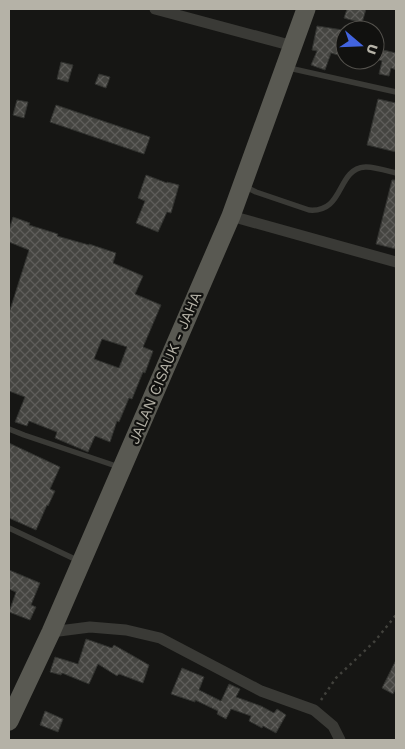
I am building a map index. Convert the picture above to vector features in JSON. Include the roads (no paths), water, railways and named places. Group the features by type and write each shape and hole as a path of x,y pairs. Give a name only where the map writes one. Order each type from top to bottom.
{"main road":[{"name":"JALAN CISAUK - JAHA","path":"9,721 51,632 231,216 306,9"}],"street":[{"path":"155,9 293,46"},
{"path":"231,216 396,262"},
{"path":"51,632 90,627 126,630 160,638 261,691 314,710 333,726 340,740"}],"lane":[{"path":"285,67 396,92"},
{"path":"241,185 309,210 318,211 333,202 352,171 365,167 396,173"},
{"path":"9,429 121,468"},
{"path":"9,528 81,562"}]}
